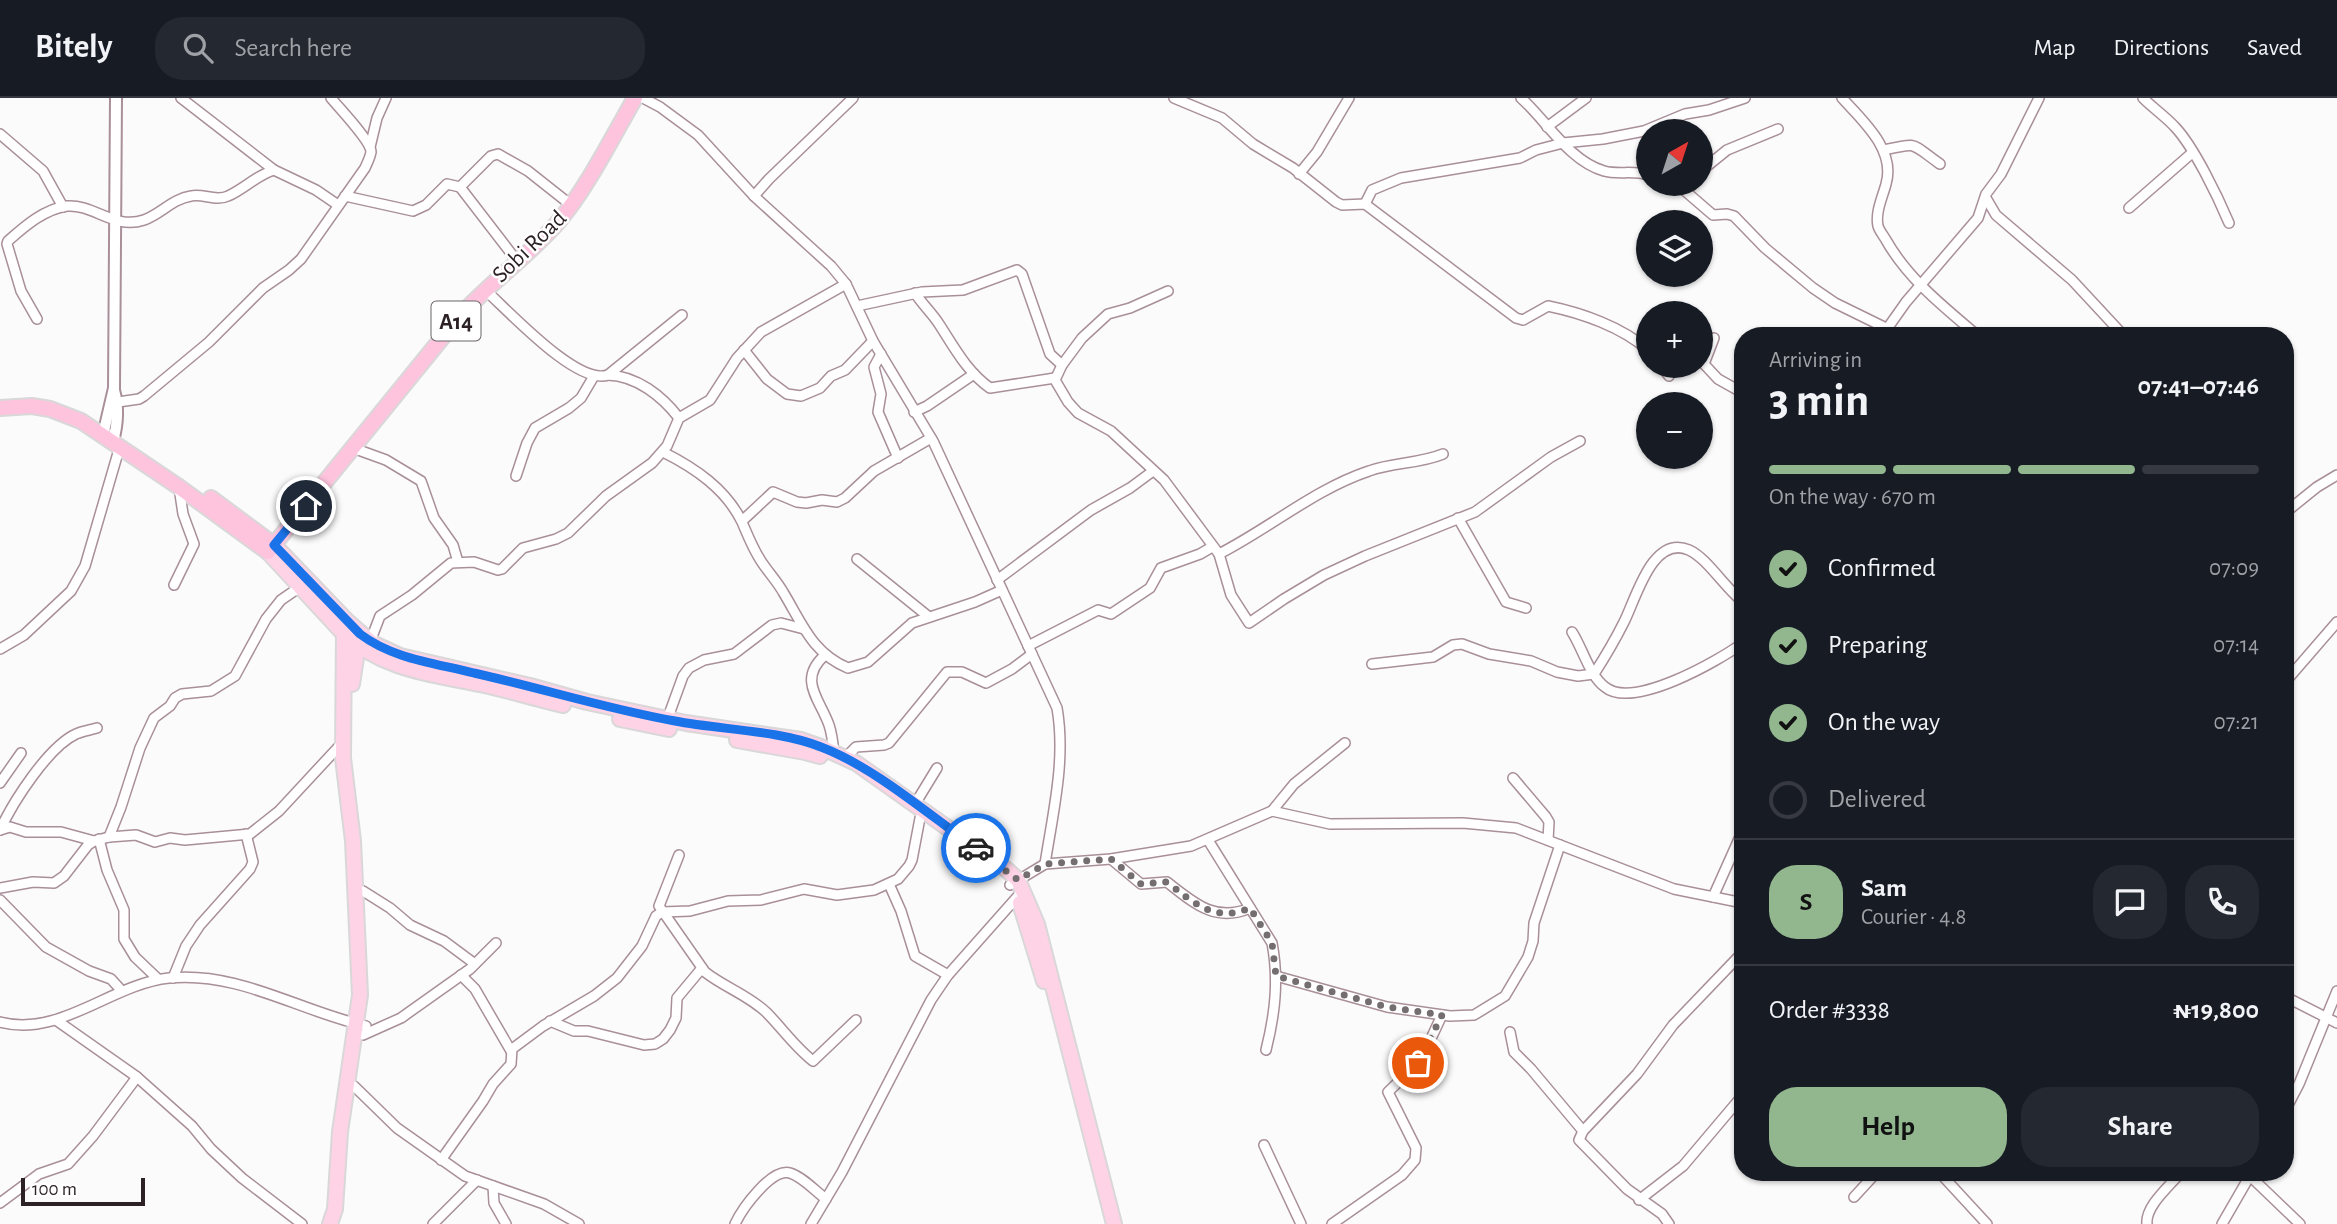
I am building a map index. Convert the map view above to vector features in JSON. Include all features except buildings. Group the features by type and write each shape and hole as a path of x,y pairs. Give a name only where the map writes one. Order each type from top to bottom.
{"highway":[{"name":"Sobi Road","path":"271,549 459,317 484,289 551,230 571,205 635,98"},
{"path":"0,400 17,398 51,401 67,406 223,506 271,549"},
{"path":"0,408 32,406 50,409 111,436 179,487 271,549"}],"main road":[{"path":"271,549 300,587 379,659 403,668 491,686 647,726 805,752 829,760 856,774 917,811"},
{"path":"271,549 345,627 343,742 353,841 362,1028 347,1134 342,1210 338,1224"},
{"path":"362,641 400,656 667,720 800,740 856,763 998,873 1015,887 1062,1035 1114,1224"},
{"path":"330,1224 335,1209 346,1083 369,996 363,891 350,758 349,713 362,641"},
{"path":"1062,1035 1104,1224"}],"street":[{"path":"111,436 114,388 116,98"},
{"path":"181,98 274,170 316,190 338,205"},
{"path":"331,98 370,147"},
{"path":"118,402 144,396 209,342 248,301 300,259 365,168 371,153 377,118 386,98"},
{"path":"643,98 698,135 754,196 831,266 846,285 873,341 931,438 1057,708 1061,730 1058,786 1045,864"},
{"path":"754,196 853,98"},
{"path":"1174,98 1222,118 1253,144 1342,205 1365,204 1516,318 1523,320 1548,306 1556,307 1580,314 1636,340"},
{"path":"1299,174 1317,152 1349,98"},
{"path":"1521,98 1563,143 1585,160 1604,171 1636,174"},
{"path":"1547,127 1586,98"},
{"path":"1365,204 1372,190 1393,181 1520,158 1536,150 1563,143 1644,131 1685,114 1709,110 1745,98"},
{"path":"1842,98 1884,150 1890,165 1878,212 1878,226 1893,253 1919,286 1967,327"},
{"path":"1888,327 1919,286 1978,218 1986,194 2001,174 2039,98"},
{"path":"2143,98 2175,127 2221,204 2229,223"},
{"path":"1713,161 1727,150 1778,129"},
{"path":"0,134 43,171 63,207"},
{"path":"1884,150 1909,144 1940,164"},
{"path":"2129,208 2192,153"},
{"path":"460,187 491,156 498,154 528,171 571,205"},
{"path":"37,319 20,291 8,249 4,244 36,219 53,209 63,207 85,209 114,221 141,221 174,201 194,195 218,198 228,196 274,170"},
{"path":"345,196 413,211 426,205 447,184 460,187 517,261"},
{"path":"1693,196 1713,215 1734,216 1784,265 1824,295 1876,327"},
{"path":"1986,198 1996,215 2072,281 2115,327"},
{"path":"857,306 915,293 963,290 1013,269 1017,270 1022,274 1050,354 1062,365"},
{"path":"362,641 384,612 412,595 451,563 474,562 487,568 502,569 523,548 568,533 606,496 663,452 679,418 710,400 744,350 761,332 846,285"},
{"path":"484,289 529,334 581,370 601,377 620,375 660,396 679,418"},
{"path":"1168,290 1130,308 1108,314 1082,338 1055,378 1057,386 1079,413 1111,431 1164,480 1219,554 1231,595 1250,623 1324,575 1475,512 1551,457 1580,441"},
{"path":"915,293 974,374 990,388 1055,378"},
{"path":"608,375 682,315"},
{"path":"1714,338 1704,364 1718,379 1734,388"},
{"path":"744,350 767,379 787,394 801,396 820,388 831,376 845,370 873,341"},
{"path":"881,354 874,368 881,394 878,412 898,457"},
{"path":"914,412 974,374"},
{"path":"516,475 535,428 575,403 589,387 594,376"},
{"path":"0,649 24,635 71,591 85,566 118,402 114,388"},
{"path":"742,521 773,492 797,502 841,500 874,471 931,438"},
{"path":"353,448 386,460 421,481 434,518 453,545 458,562"},
{"path":"663,452 706,477 718,489 742,521 762,562 815,646 848,668 868,663 912,624 1002,590"},
{"path":"1219,554 1342,482 1371,470 1429,460 1443,454"},
{"path":"997,580 1091,510 1130,488 1153,471"},
{"path":"2294,506 2337,475"},
{"path":"174,585 194,544 183,514 179,487"},
{"path":"1458,518 1506,602 1526,608"},
{"path":"825,655 811,677 811,687 828,722 839,755 856,747 884,745 889,743 947,672 962,671 986,682 1012,669 1030,650 1098,610 1111,614 1150,587 1161,568 1212,547"},
{"path":"1594,674 1636,599 1647,569 1669,549 1679,547 1691,551 1705,562 1734,595"},
{"path":"857,559 929,617"},
{"path":"0,888 33,882 54,883 64,876 88,845 101,839 121,807 140,748 154,718 182,694 211,691 235,676 266,618 281,600 300,587"},
{"path":"2294,672 2337,622"},
{"path":"667,720 688,667 704,660 734,654 772,625 781,623 804,629"},
{"path":"1572,632 1594,674 1604,687 1614,692 1665,686 1734,649"},
{"path":"1372,664 1433,657 1454,645 1462,644 1489,654 1531,660 1557,672 1578,676 1594,674"},
{"path":"0,830 15,802 48,759 75,734 97,728"},
{"path":"0,830 10,827 26,832 61,832 101,839 136,835 155,842 170,838 246,834 258,830 279,811 343,742"},
{"path":"811,1224 842,1172 931,1000 1015,887 1045,864 1111,859 1191,846 1208,840 1272,811 1294,784 1345,743"},
{"path":"0,783 21,753"},
{"path":"511,1051 550,1021 594,996 617,978 642,946 656,916 662,912 690,911 729,901 761,900 804,889 836,895 857,894 889,884 903,875 912,859 917,811 937,768"},
{"path":"1513,778 1549,822 1548,840"},
{"path":"1272,811 1330,824 1463,823 1516,828 1674,889 1734,901"},
{"path":"173,978 186,946 200,925 250,869 253,862 246,834"},
{"path":"101,839 107,870 124,909 124,939 135,957 158,979"},
{"path":"1208,840 1272,943 1276,976 1273,1021 1266,1050"},
{"path":"1276,976 1387,1007 1442,1015 1474,1014 1505,996 1528,957 1533,941 1534,923 1560,845"},
{"path":"1713,897 1734,850"},
{"path":"679,855 659,906 702,968 715,980 741,993 766,1012 813,1061 856,1020"},
{"path":"1111,859 1141,884 1167,882 1201,908 1227,914 1238,914 1250,908"},
{"path":"889,884 901,911 915,956 948,975"},
{"path":"363,891 410,925 444,941 475,964"},
{"path":"0,900 46,947 89,971 111,979 121,990"},
{"path":"0,1022 22,1025 56,1020 121,990 158,979 193,978 237,984 275,995 362,1028 401,1018 475,964 496,943"},
{"path":"1669,1224 1662,1214 1639,1199 1579,1140 1583,1131 1637,1074 1673,1025 1734,961"},
{"path":"550,1021 568,1030 588,1031 644,1045 654,1044 663,1039 670,1030 676,1018 677,998 702,968"},
{"path":"441,1160 513,1058 475,989 460,975"},
{"path":"2294,1094 2337,991"},
{"path":"2294,1001 2337,1023"},
{"path":"1338,1222 1402,1175 1415,1160 1416,1148 1388,1092 1421,1060 1442,1015"},
{"path":"56,1020 137,1077 192,1126 211,1149 242,1178 302,1224"},
{"path":"1510,1032 1514,1052 1519,1059 1531,1069 1583,1131"},
{"path":"0,1203 39,1174 68,1164 93,1136 137,1077"},
{"path":"354,1086 397,1128 465,1176 544,1204 579,1224"},
{"path":"1639,1199 1683,1166 1734,1106"},
{"path":"1264,1145 1301,1224"},
{"path":"735,1224 757,1191 780,1173 792,1174 826,1199"},
{"path":"433,1224 477,1180"},
{"path":"1854,1197 1869,1181"},
{"path":"1947,1181 1987,1224"},
{"path":"2147,1224 2146,1217 2173,1181"},
{"path":"2222,1224 2247,1181"},
{"path":"2258,1181 2300,1224"},
{"path":"493,1186 494,1203 506,1224"}],"way so far":[{"path":"976,848 1018,880 1045,864 1111,859 1141,884 1167,882 1201,908 1238,914 1250,908 1272,943 1276,976 1387,1007 1442,1015 1418,1063"}],"route":[{"path":"306,506 274,545 360,634 372,643 400,656 587,702 667,720 800,740 821,747 856,763 976,848"}]}
